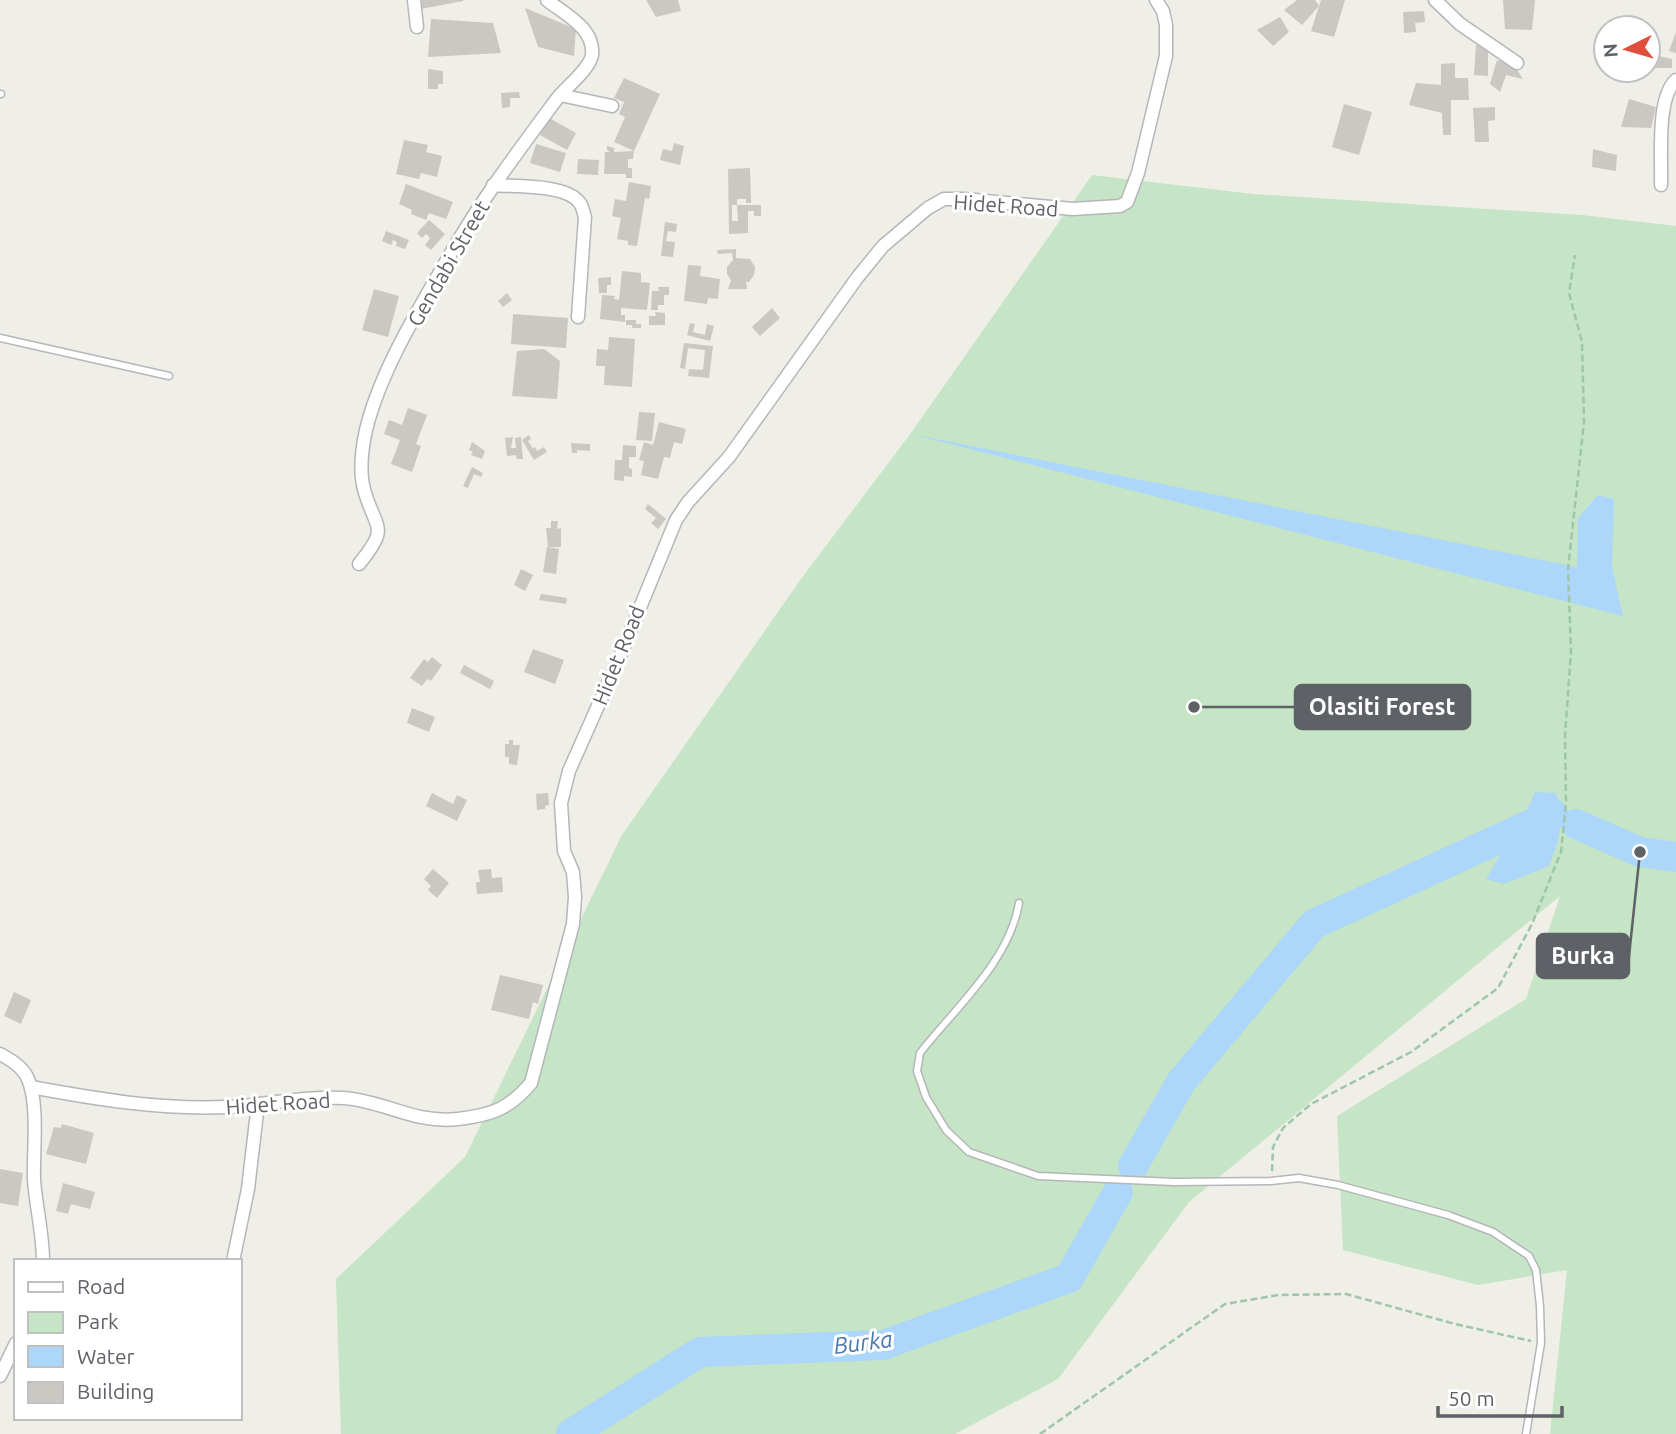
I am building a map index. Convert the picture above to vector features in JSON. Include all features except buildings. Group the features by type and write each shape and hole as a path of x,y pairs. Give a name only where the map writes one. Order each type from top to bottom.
{"street":[{"path":"414,0 417,27"},
{"name":"Gendabi Street","path":"359,564 378,534 374,511 365,492 362,470 366,429 380,391 422,303 493,185 560,95 587,66 592,55 589,37 581,26 547,0"},
{"name":"Hidet Road","path":"31,1087 96,1099 178,1107 226,1107 341,1098 363,1100 416,1118 455,1119 496,1112 516,1101 531,1083 573,924 573,872 564,851 561,803 569,771 676,520 688,502 729,457 857,278 883,246 928,208 944,200 964,199 1073,209 1120,206 1127,202 1138,173 1166,56 1166,25 1163,11 1156,0"},
{"path":"1434,0 1460,24 1517,63"},
{"path":"1661,185 1663,108 1669,86 1676,80"},
{"path":"560,95 612,106"},
{"path":"493,185 558,190 573,196 581,204 585,218 578,317"},
{"path":"0,1055 16,1064 27,1075 31,1087 35,1141 34,1181 43,1259"},
{"path":"233,1259 248,1189 258,1104"},
{"path":"0,1376 14,1347"}],"lane":[{"path":"0,338 169,376"},
{"path":"1019,903 1016,923 994,961 920,1054 917,1071 926,1097 946,1130 969,1152 1038,1176 1174,1182 1271,1181 1299,1178 1338,1185 1448,1215 1493,1232 1529,1256 1536,1269 1541,1343 1526,1434"}],"path":[{"path":"1271,1181 1273,1147 1283,1128 1311,1104 1411,1052 1498,988 1532,924 1561,852 1566,803 1565,735 1571,652 1568,569 1584,422 1582,342 1569,293 1574,255"},
{"path":"1040,1434 1225,1304 1278,1295 1346,1294 1455,1324 1541,1343"}],"green space":[{"path":"1092,175 1253,194 1582,215 1676,226 1676,1434 1550,1434 1567,1270 1478,1285 1343,1250 1337,1116 1526,999 1560,896 1189,1202 1058,1379 955,1434 341,1434 336,1279 465,1157 622,835 801,579 911,433"}],"water":[{"path":"911,434 1577,567 1578,518 1598,495 1614,499 1612,567 1623,616"},
{"path":"1535,792 1556,793 1561,812 1560,830 1549,866 1504,884 1486,879 1508,842 1518,833"}],"waterway":[{"path":"1133,1166 1181,1082 1314,924 1553,814"},
{"name":"Burka","path":"1576,824 1640,852 1676,857"},
{"name":"Burka","path":"571,1434 700,1352 883,1345 1069,1278 1118,1192"}],"place":[{"name":"Olasiti Forest","path":"1194,707"},
{"name":"Burka","path":"1640,852"}]}
